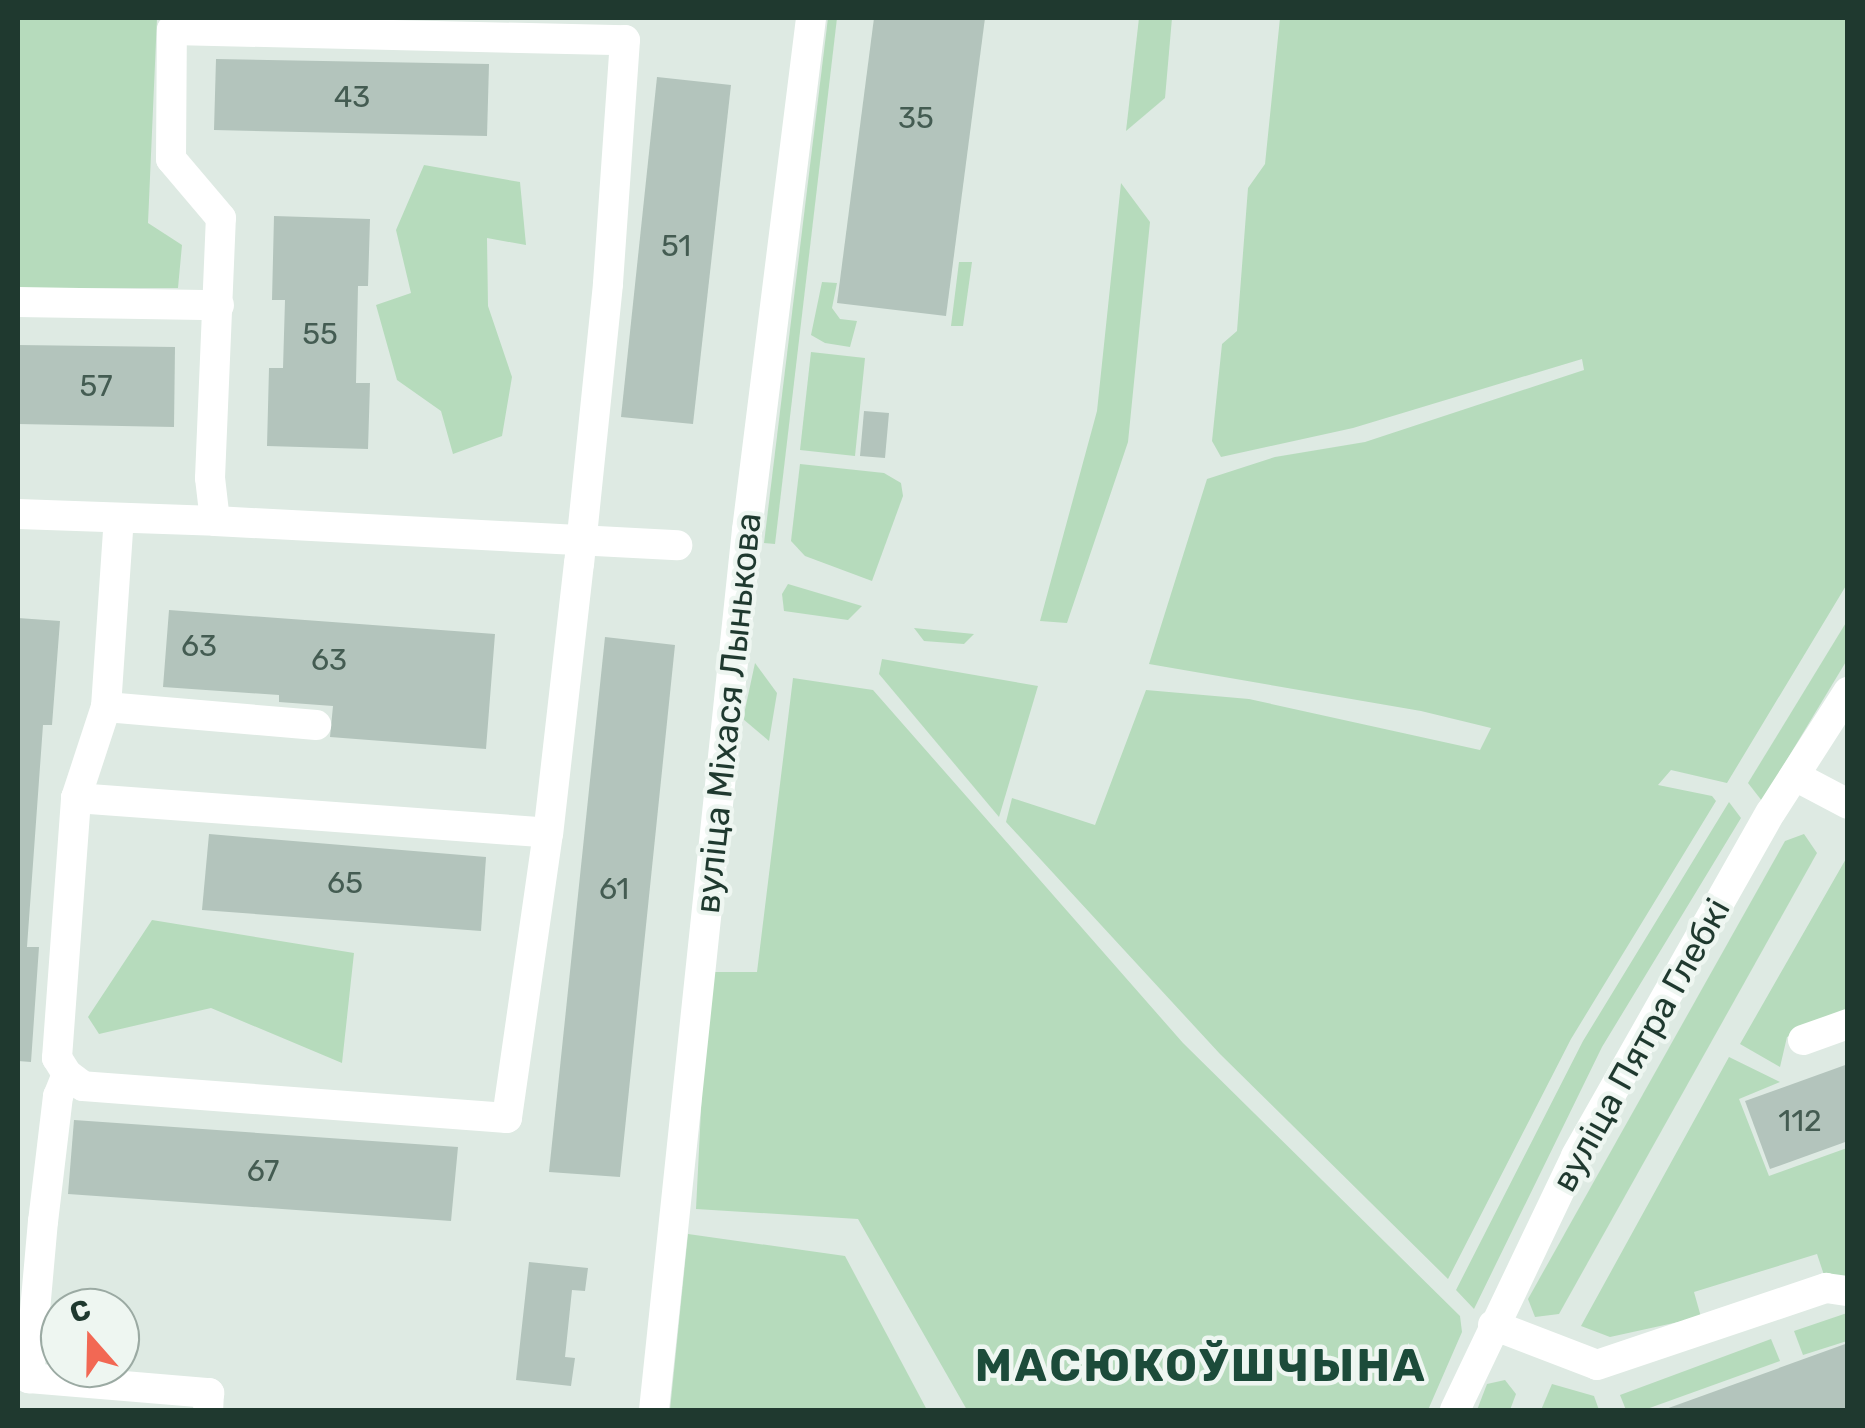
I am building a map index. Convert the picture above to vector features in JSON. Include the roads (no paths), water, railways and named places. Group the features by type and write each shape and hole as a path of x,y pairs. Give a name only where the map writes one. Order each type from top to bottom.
{"street":[{"name":"вуліца Міхася Лынькова","path":"654,1410 746,530 812,18"},
{"path":"119,518 106,708 76,798 58,1058 66,1074 83,1086 506,1118 548,833 581,536 608,284 625,40 172,30 170,158 221,218 210,478 215,521"},
{"path":"18,302 219,304"},
{"path":"18,514 581,536 676,545"},
{"name":"вуліца Пятра Глебкі","path":"1455,1410 1576,1156 1794,776 1848,692"},
{"path":"106,708 316,725"},
{"path":"1794,776 1848,804"},
{"path":"76,798 548,833"},
{"path":"1803,1040 1848,1024"},
{"path":"66,1074 58,1096 42,1221 29,1378 209,1393 208,1410"},
{"path":"1493,1325 1597,1365 1826,1288 1848,1291"}],"district":[{"name":"МАСЮКОЎШЧЫНА","path":"1201,1366"}]}
